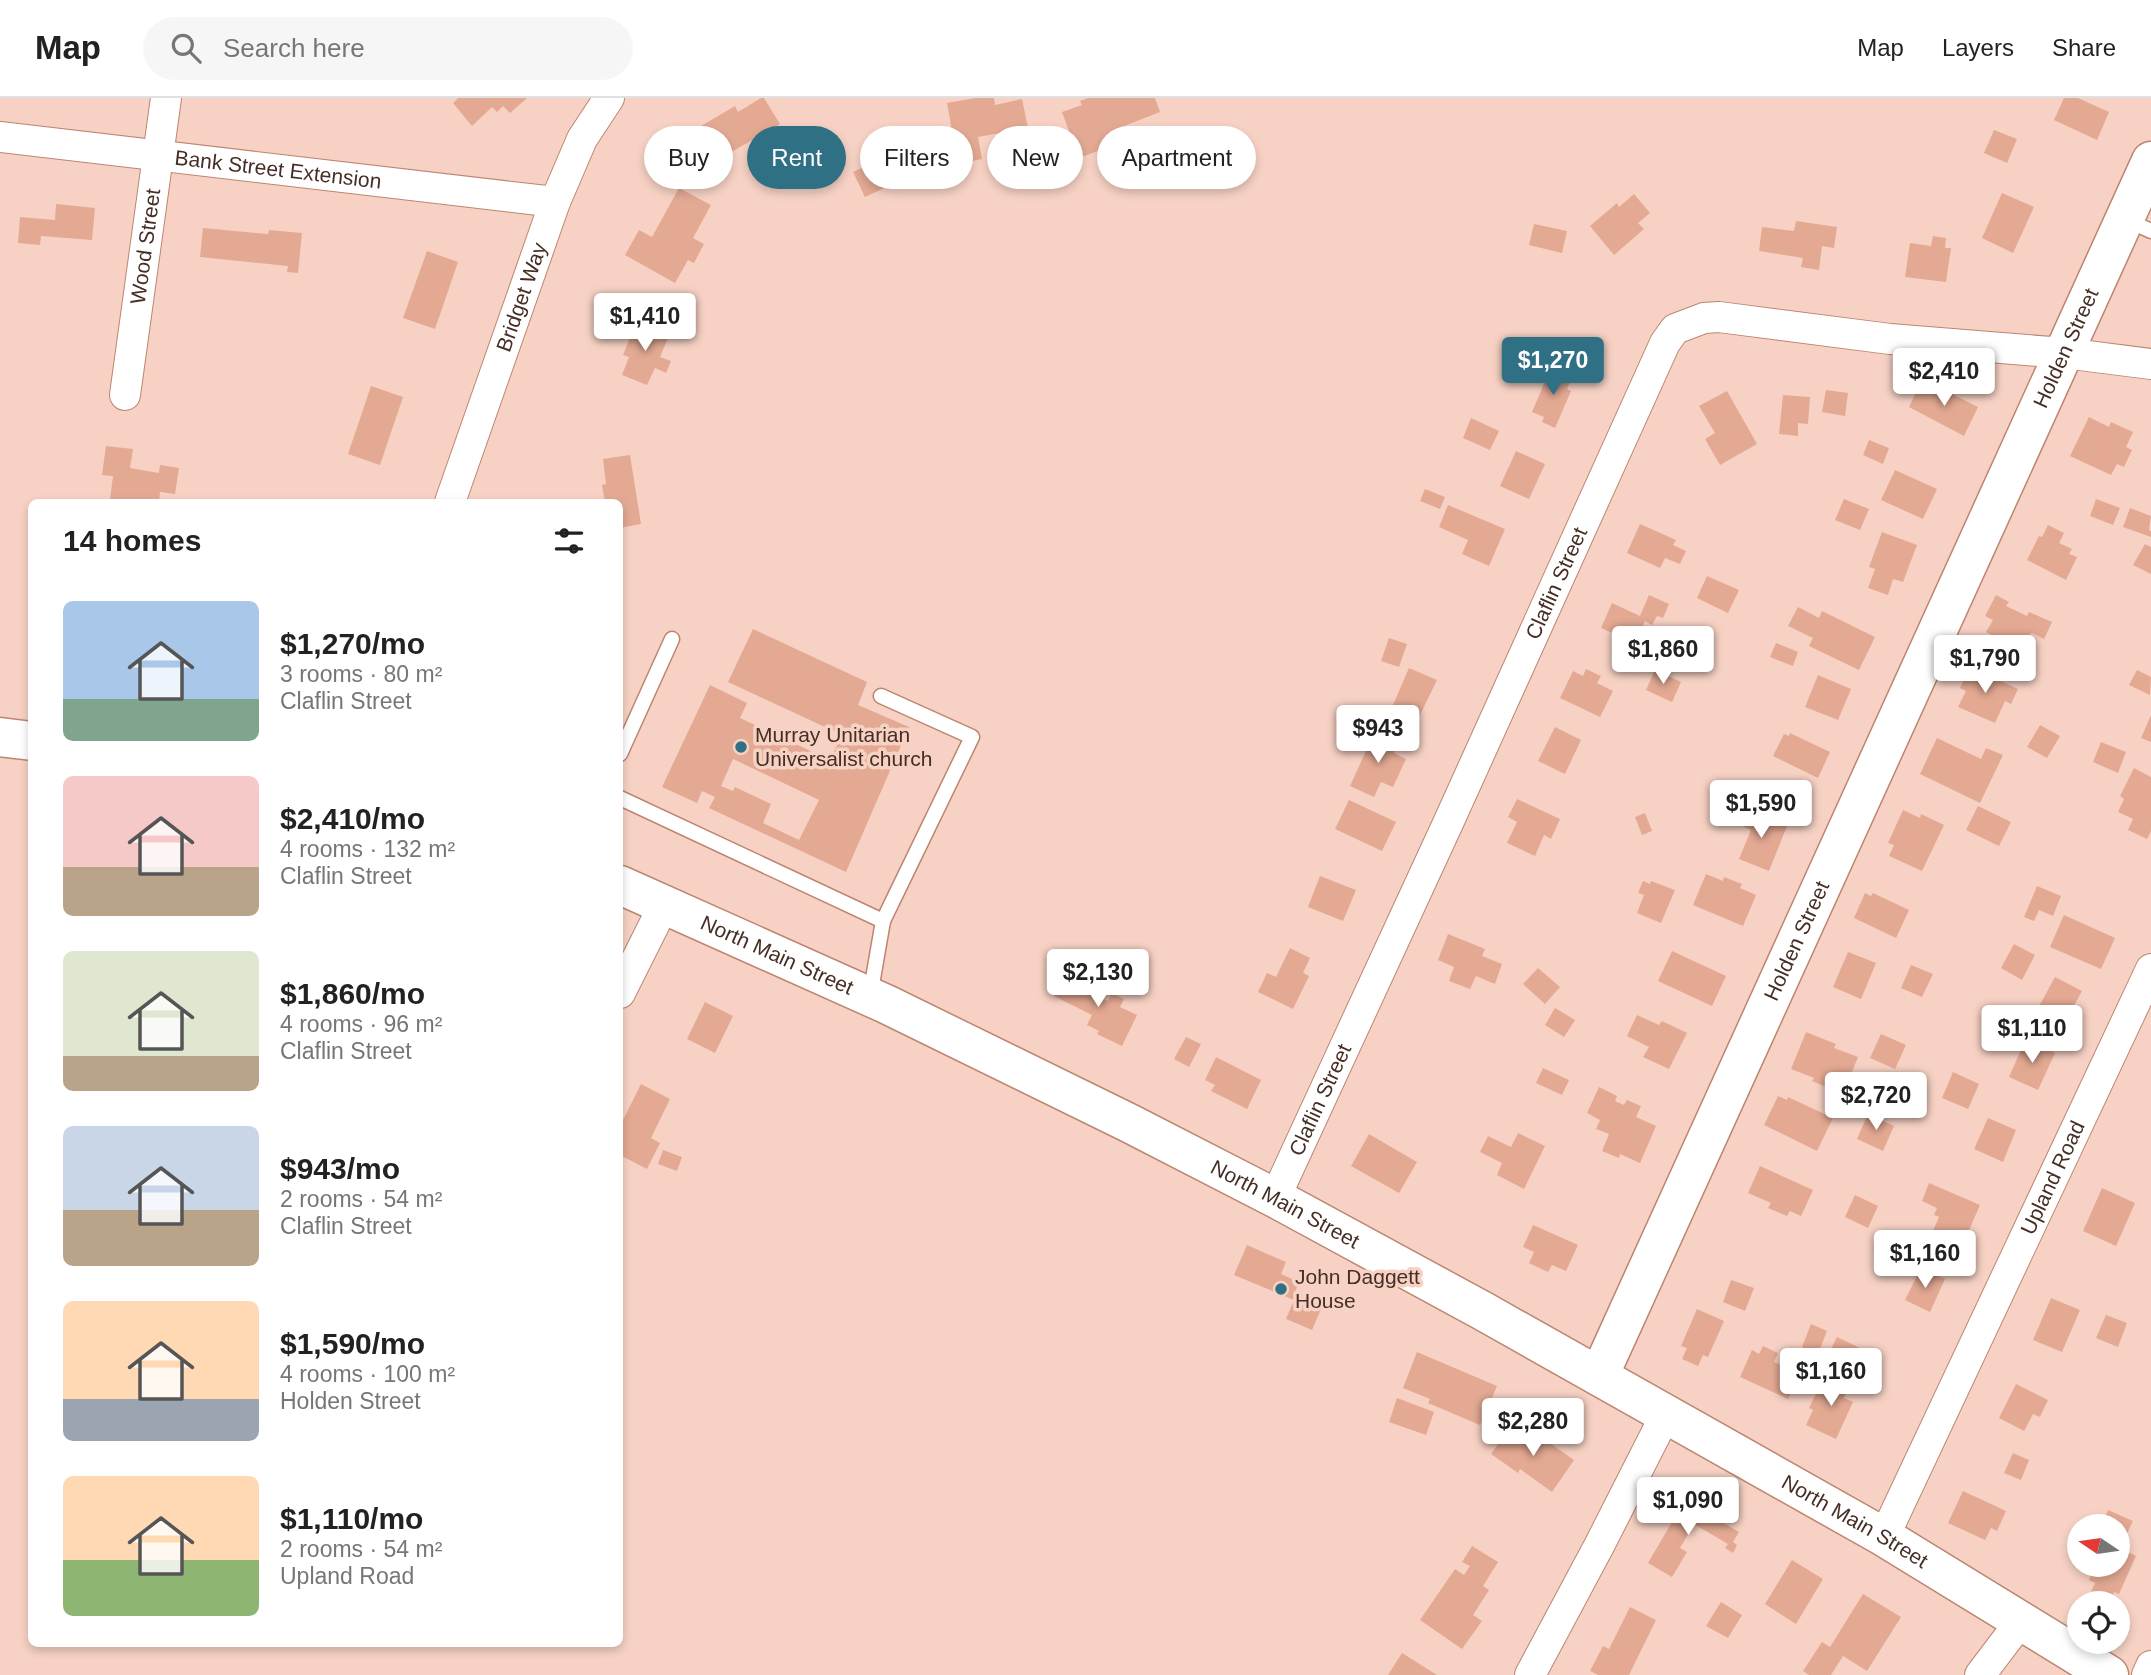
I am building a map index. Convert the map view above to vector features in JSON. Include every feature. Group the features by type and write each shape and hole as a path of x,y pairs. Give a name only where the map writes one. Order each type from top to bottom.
{"main road":[{"name":"Holden Street","path":"1599,1376 2064,354 2138,225 2151,162"},
{"path":"0,737 28,740"},
{"name":"North Main Street","path":"623,886 870,997 1129,1123 1275,1198 1884,1537 2109,1675"}],"street":[{"name":"Wood Street","path":"125,395 166,98"},
{"name":"Bridget Way","path":"451,499 555,202 582,139 610,98"},
{"name":"Bank Street Extension","path":"0,137 555,202"},
{"name":"Claflin Street","path":"1275,1198 1665,342 1675,329 1704,318 1719,317 1890,339 2064,354"},
{"path":"2064,354 2151,364"},
{"path":"623,987 664,905"},
{"name":"Upland Road","path":"1884,1537 2151,969"},
{"path":"1530,1675 1666,1414"},
{"path":"1980,1675 2021,1621"},
{"path":"2147,1675 2151,1666"}],"lane":[{"path":"623,747 672,639"},
{"path":"870,997 883,921 972,737 881,696"},
{"path":"623,799 883,921"}],"building":[{"path":"458,98 527,98 510,113 503,106 497,112 492,107 472,126 453,103"},
{"path":"764,98 780,124 747,126 747,143 733,151 733,126 701,126 735,106 738,112"},
{"path":"994,98 995,105 1022,99 1028,126 987,126 987,135 978,137 982,159 973,161 973,126 951,126 947,103"},
{"path":"1088,98 1155,98 1160,112 1124,126 1097,126 1097,151 1083,157 1083,126 1067,126 1062,112 1082,105 1080,101"},
{"path":"2064,98 2078,98 2109,112 2097,140 2054,120"},
{"path":"1994,130 2017,139 2007,163 1984,153"},
{"path":"860,169 860,187 853,172"},
{"path":"678,189 711,205 693,238 704,244 694,263 688,260 675,283 625,255 639,230 652,237"},
{"path":"861,189 882,189 865,197"},
{"path":"2002,193 2034,207 2013,253 1982,238"},
{"path":"1634,194 1650,213 1638,223 1644,229 1614,255 1590,226 1617,203 1619,207"},
{"path":"56,204 95,208 92,240 41,236 40,245 18,243 20,217 55,220"},
{"path":"1796,221 1837,227 1834,248 1822,246 1819,270 1801,267 1803,258 1759,251 1762,227 1794,231"},
{"path":"1534,224 1567,231 1562,253 1529,245"},
{"path":"203,228 268,234 269,230 302,233 298,273 287,272 288,266 200,257"},
{"path":"1933,236 1946,238 1945,248 1951,248 1946,282 1905,277 1910,243 1931,246"},
{"path":"427,251 458,262 435,329 403,318"},
{"path":"637,321 669,335 660,357 671,361 666,373 655,368 647,385 622,375 629,357 623,355"},
{"path":"1532,349 1554,359 1548,372 1526,362"},
{"path":"1559,368 1573,374 1567,389 1571,391 1555,428 1542,422 1544,417 1532,412 1550,370 1557,373"},
{"path":"1921,382 1978,407 1964,436 1909,407"},
{"path":"371,386 403,397 380,465 348,454"},
{"path":"1826,390 1848,393 1845,416 1822,412"},
{"path":"1727,391 1757,444 1720,465 1705,439 1715,433 1699,406"},
{"path":"1783,395 1810,397 1808,424 1798,423 1798,436 1779,434"},
{"path":"2089,417 2109,427 2111,422 2133,432 2126,447 2132,450 2124,467 2117,464 2111,475 2070,456"},
{"path":"1471,418 1499,431 1490,450 1463,438"},
{"path":"1869,440 1889,448 1883,464 1863,455"},
{"path":"106,446 133,449 130,468 159,473 160,465 179,468 175,494 160,492 159,499 110,499 113,476 102,475"},
{"path":"1516,451 1545,464 1529,499 1500,486"},
{"path":"630,455 641,524 623,527 623,499 604,499 603,459"},
{"path":"1895,470 1937,489 1923,519 1881,500"},
{"path":"1425,489 1445,497 1440,509 1420,501"},
{"path":"1844,499 1869,509 1860,530 1835,520"},
{"path":"2096,499 2120,508 2113,525 2090,516"},
{"path":"1448,505 1505,529 1489,566 1462,554 1468,540 1439,527"},
{"path":"2130,508 2151,516 2151,537 2123,527"},
{"path":"1640,524 1676,540 1673,545 1686,551 1680,564 1665,558 1660,568 1627,553"},
{"path":"2048,525 2064,533 2059,543 2072,549 2069,554 2077,557 2066,580 2027,560"},
{"path":"1882,532 1917,545 1903,582 1893,579 1888,595 1868,588 1875,569 1869,567"},
{"path":"2145,544 2151,547 2151,574 2133,565"},
{"path":"1707,576 1739,590 1728,613 1697,598"},
{"path":"1649,595 1669,604 1663,618 1657,616 1652,625 1645,621 1635,643 1601,628 1612,603 1640,616"},
{"path":"1996,595 2009,602 2006,606 2027,616 2029,612 2052,622 2044,639 2032,633 2016,648 1986,632 1993,620 1985,616"},
{"path":"1798,607 1819,618 1822,611 1875,637 1859,670 1809,646 1813,638 1788,626"},
{"name":"Murray Unitarian Universalist church","path":"753,629 867,682 858,705 909,727 846,872 709,808 715,797 702,791 697,803 662,787 710,685 747,703 740,718 830,760 842,735 728,682","holes":["733,759 819,800 799,840 763,823 771,804 735,787 733,791 721,786"]},
{"path":"1389,638 1407,644 1399,667 1381,661"},
{"path":"1776,643 1798,652 1793,666 1770,657"},
{"path":"1970,667 2018,689 2011,704 2005,701 1995,723 1958,707 1966,691 1960,688"},
{"path":"1409,668 1437,680 1419,717 1393,705"},
{"path":"1586,669 1601,676 1597,683 1613,691 1600,717 1560,698 1573,671 1583,676"},
{"path":"1655,670 1681,682 1672,702 1646,690"},
{"path":"2137,670 2151,677 2150,695 2129,685"},
{"path":"1818,675 1851,689 1838,720 1805,707"},
{"path":"2151,715 2151,742 2141,738"},
{"path":"2040,725 2060,736 2047,758 2027,747"},
{"path":"1555,727 1581,740 1565,774 1538,761"},
{"path":"1375,731 1399,742 1394,753 1406,759 1393,787 1381,782 1374,797 1350,786"},
{"path":"1790,733 1830,752 1818,778 1773,756 1784,734 1789,736"},
{"path":"1937,738 1981,759 1986,748 2003,755 1980,803 1920,774"},
{"path":"2101,742 2126,752 2118,773 2093,762"},
{"path":"2134,768 2151,777 2151,831 2147,839 2128,830 2133,819 2118,812 2124,799 2120,796"},
{"path":"1517,799 1560,819 1551,839 1544,835 1535,856 1507,843 1517,822 1508,817"},
{"path":"1349,800 1396,822 1382,851 1335,829"},
{"path":"1978,806 2011,822 1999,846 1966,830"},
{"path":"1747,809 1787,826 1769,871 1739,859 1751,830 1740,825"},
{"path":"1903,810 1920,818 1921,814 1944,825 1922,871 1889,856 1894,845 1888,843"},
{"path":"1645,813 1652,831 1642,835 1635,817"},
{"path":"1706,874 1723,881 1724,877 1742,884 1740,888 1756,895 1743,926 1693,905"},
{"path":"1320,876 1356,890 1343,921 1308,907"},
{"path":"1643,881 1650,884 1651,881 1675,890 1661,923 1637,913 1644,895 1638,893"},
{"path":"2037,886 2061,896 2053,916 2039,910 2034,921 2024,917"},
{"path":"1865,893 1871,896 1873,893 1909,910 1896,938 1854,918"},
{"path":"2064,915 2115,938 2101,969 2050,947"},
{"path":"1448,934 1485,949 1482,956 1502,964 1495,984 1476,976 1470,989 1449,981 1454,967 1438,960"},
{"path":"2014,944 2035,955 2022,980 2001,968"},
{"path":"1290,948 1310,958 1303,973 1309,976 1293,1009 1258,992 1267,973 1276,977"},
{"path":"1672,951 1726,976 1712,1006 1658,981"},
{"path":"1848,952 1876,963 1861,999 1833,987"},
{"path":"1911,965 1933,974 1922,997 1901,988"},
{"path":"1538,968 1560,987 1545,1004 1523,984"},
{"path":"1065,973 1094,987 1091,993 1108,1001 1112,993 1124,999 1120,1007 1137,1015 1122,1046 1097,1034 1099,1031 1087,1025 1092,1015 1054,996"},
{"path":"2055,977 2082,991 2065,1022 2038,1008"},
{"path":"705,1002 733,1016 715,1053 687,1039"},
{"path":"1555,1008 1575,1020 1564,1037 1545,1025"},
{"path":"1637,1015 1659,1025 1662,1021 1687,1033 1669,1069 1643,1057 1649,1047 1627,1036"},
{"path":"1806,1032 1836,1044 1834,1048 1858,1057 1843,1094 1791,1069"},
{"path":"1881,1034 1906,1045 1895,1069 1870,1058"},
{"path":"1186,1037 1201,1044 1189,1067 1174,1059"},
{"path":"2026,1039 2055,1053 2038,1090 2009,1077"},
{"path":"1216,1057 1261,1080 1247,1109 1211,1091 1215,1085 1205,1080"},
{"path":"1543,1068 1569,1080 1562,1095 1536,1083"},
{"path":"1953,1072 1979,1084 1968,1109 1942,1098"},
{"path":"641,1084 670,1099 651,1138 660,1143 647,1169 623,1157 623,1120"},
{"path":"1599,1087 1617,1096 1615,1101 1624,1105 1627,1100 1641,1106 1636,1117 1656,1126 1640,1163 1620,1154 1619,1158 1602,1151 1609,1134 1596,1129 1600,1120 1587,1113"},
{"path":"1778,1096 1787,1100 1788,1097 1833,1118 1817,1151 1764,1125"},
{"path":"1868,1114 1894,1126 1883,1151 1857,1139"},
{"path":"1988,1118 2016,1130 2003,1162 1974,1149"},
{"path":"1518,1133 1545,1146 1524,1189 1497,1175 1502,1163 1480,1152 1488,1136 1511,1147"},
{"path":"1369,1134 1417,1162 1399,1193 1351,1166"},
{"path":"663,1150 682,1157 677,1171 658,1164"},
{"path":"1760,1166 1813,1190 1801,1216 1790,1211 1787,1216 1768,1208 1771,1203 1748,1193"},
{"path":"1929,1183 1980,1205 1963,1244 1933,1231 1939,1217 1934,1215 1937,1208 1922,1201"},
{"path":"2102,1188 2135,1203 2116,1246 2083,1231"},
{"path":"1855,1195 1878,1206 1868,1228 1845,1217"},
{"path":"1533,1225 1578,1245 1566,1271 1552,1265 1548,1272 1529,1263 1534,1252 1523,1247"},
{"path":"1878,1232 1908,1240 1903,1257 1873,1249"},
{"name":"John Daggett House","path":"1247,1245 1286,1262 1281,1274 1299,1282 1294,1295 1322,1307 1312,1330 1286,1319 1294,1300 1234,1275"},
{"path":"1921,1268 1945,1279 1930,1312 1905,1300"},
{"path":"1731,1280 1754,1288 1745,1311 1723,1302"},
{"path":"2051,1298 2080,1310 2062,1352 2033,1340"},
{"path":"1697,1309 1724,1321 1708,1357 1703,1355 1698,1366 1682,1359 1687,1348 1681,1346"},
{"path":"2106,1315 2127,1323 2118,1347 2096,1338"},
{"path":"1811,1324 1827,1331 1818,1354 1802,1347"},
{"path":"1837,1337 1860,1348 1849,1370 1826,1359"},
{"path":"1763,1346 1778,1353 1774,1362 1800,1374 1788,1399 1740,1377 1752,1350 1759,1354"},
{"path":"1417,1352 1497,1386 1480,1425 1428,1403 1430,1399 1403,1388"},
{"path":"1831,1374 1851,1383 1844,1398 1853,1402 1836,1439 1806,1425 1813,1410 1809,1408 1817,1392 1822,1394"},
{"path":"2016,1384 2048,1400 2040,1417 2033,1414 2024,1431 1999,1418"},
{"path":"1397,1398 1434,1412 1426,1435 1389,1422"},
{"path":"1512,1425 1540,1445 1544,1439 1574,1460 1552,1492 1520,1469 1518,1473 1491,1454"},
{"path":"2013,1453 2029,1460 2021,1480 2004,1473"},
{"path":"1963,1491 2006,1511 1997,1531 1991,1528 1985,1540 1948,1523"},
{"path":"1685,1500 1739,1532 1733,1542 1737,1545 1733,1553 1725,1548 1728,1544 1694,1524 1680,1548 1687,1552 1672,1577 1648,1563"},
{"path":"1472,1546 1498,1562 1483,1586 1489,1590 1473,1615 1482,1621 1462,1649 1420,1620 1455,1569 1464,1575 1470,1566 1462,1562"},
{"path":"2130,1553 2136,1556 2130,1569"},
{"path":"1792,1560 1823,1579 1796,1624 1765,1604"},
{"path":"2090,1577 2127,1577 2120,1591 2091,1591 2095,1583 2089,1580"},
{"path":"1863,1594 1901,1617 1867,1671 1843,1656 1831,1675 1809,1675 1803,1671 1822,1642 1830,1647"},
{"path":"1721,1602 1742,1615 1728,1638 1706,1626"},
{"path":"1630,1607 1656,1620 1629,1675 1598,1675 1590,1671 1603,1646 1609,1649"},
{"path":"1402,1653 1437,1675 1388,1675"}],"place":[{"name":"Murray Unitarian Universalist church","path":"741,747"},
{"name":"John Daggett House","path":"1281,1289"}]}
